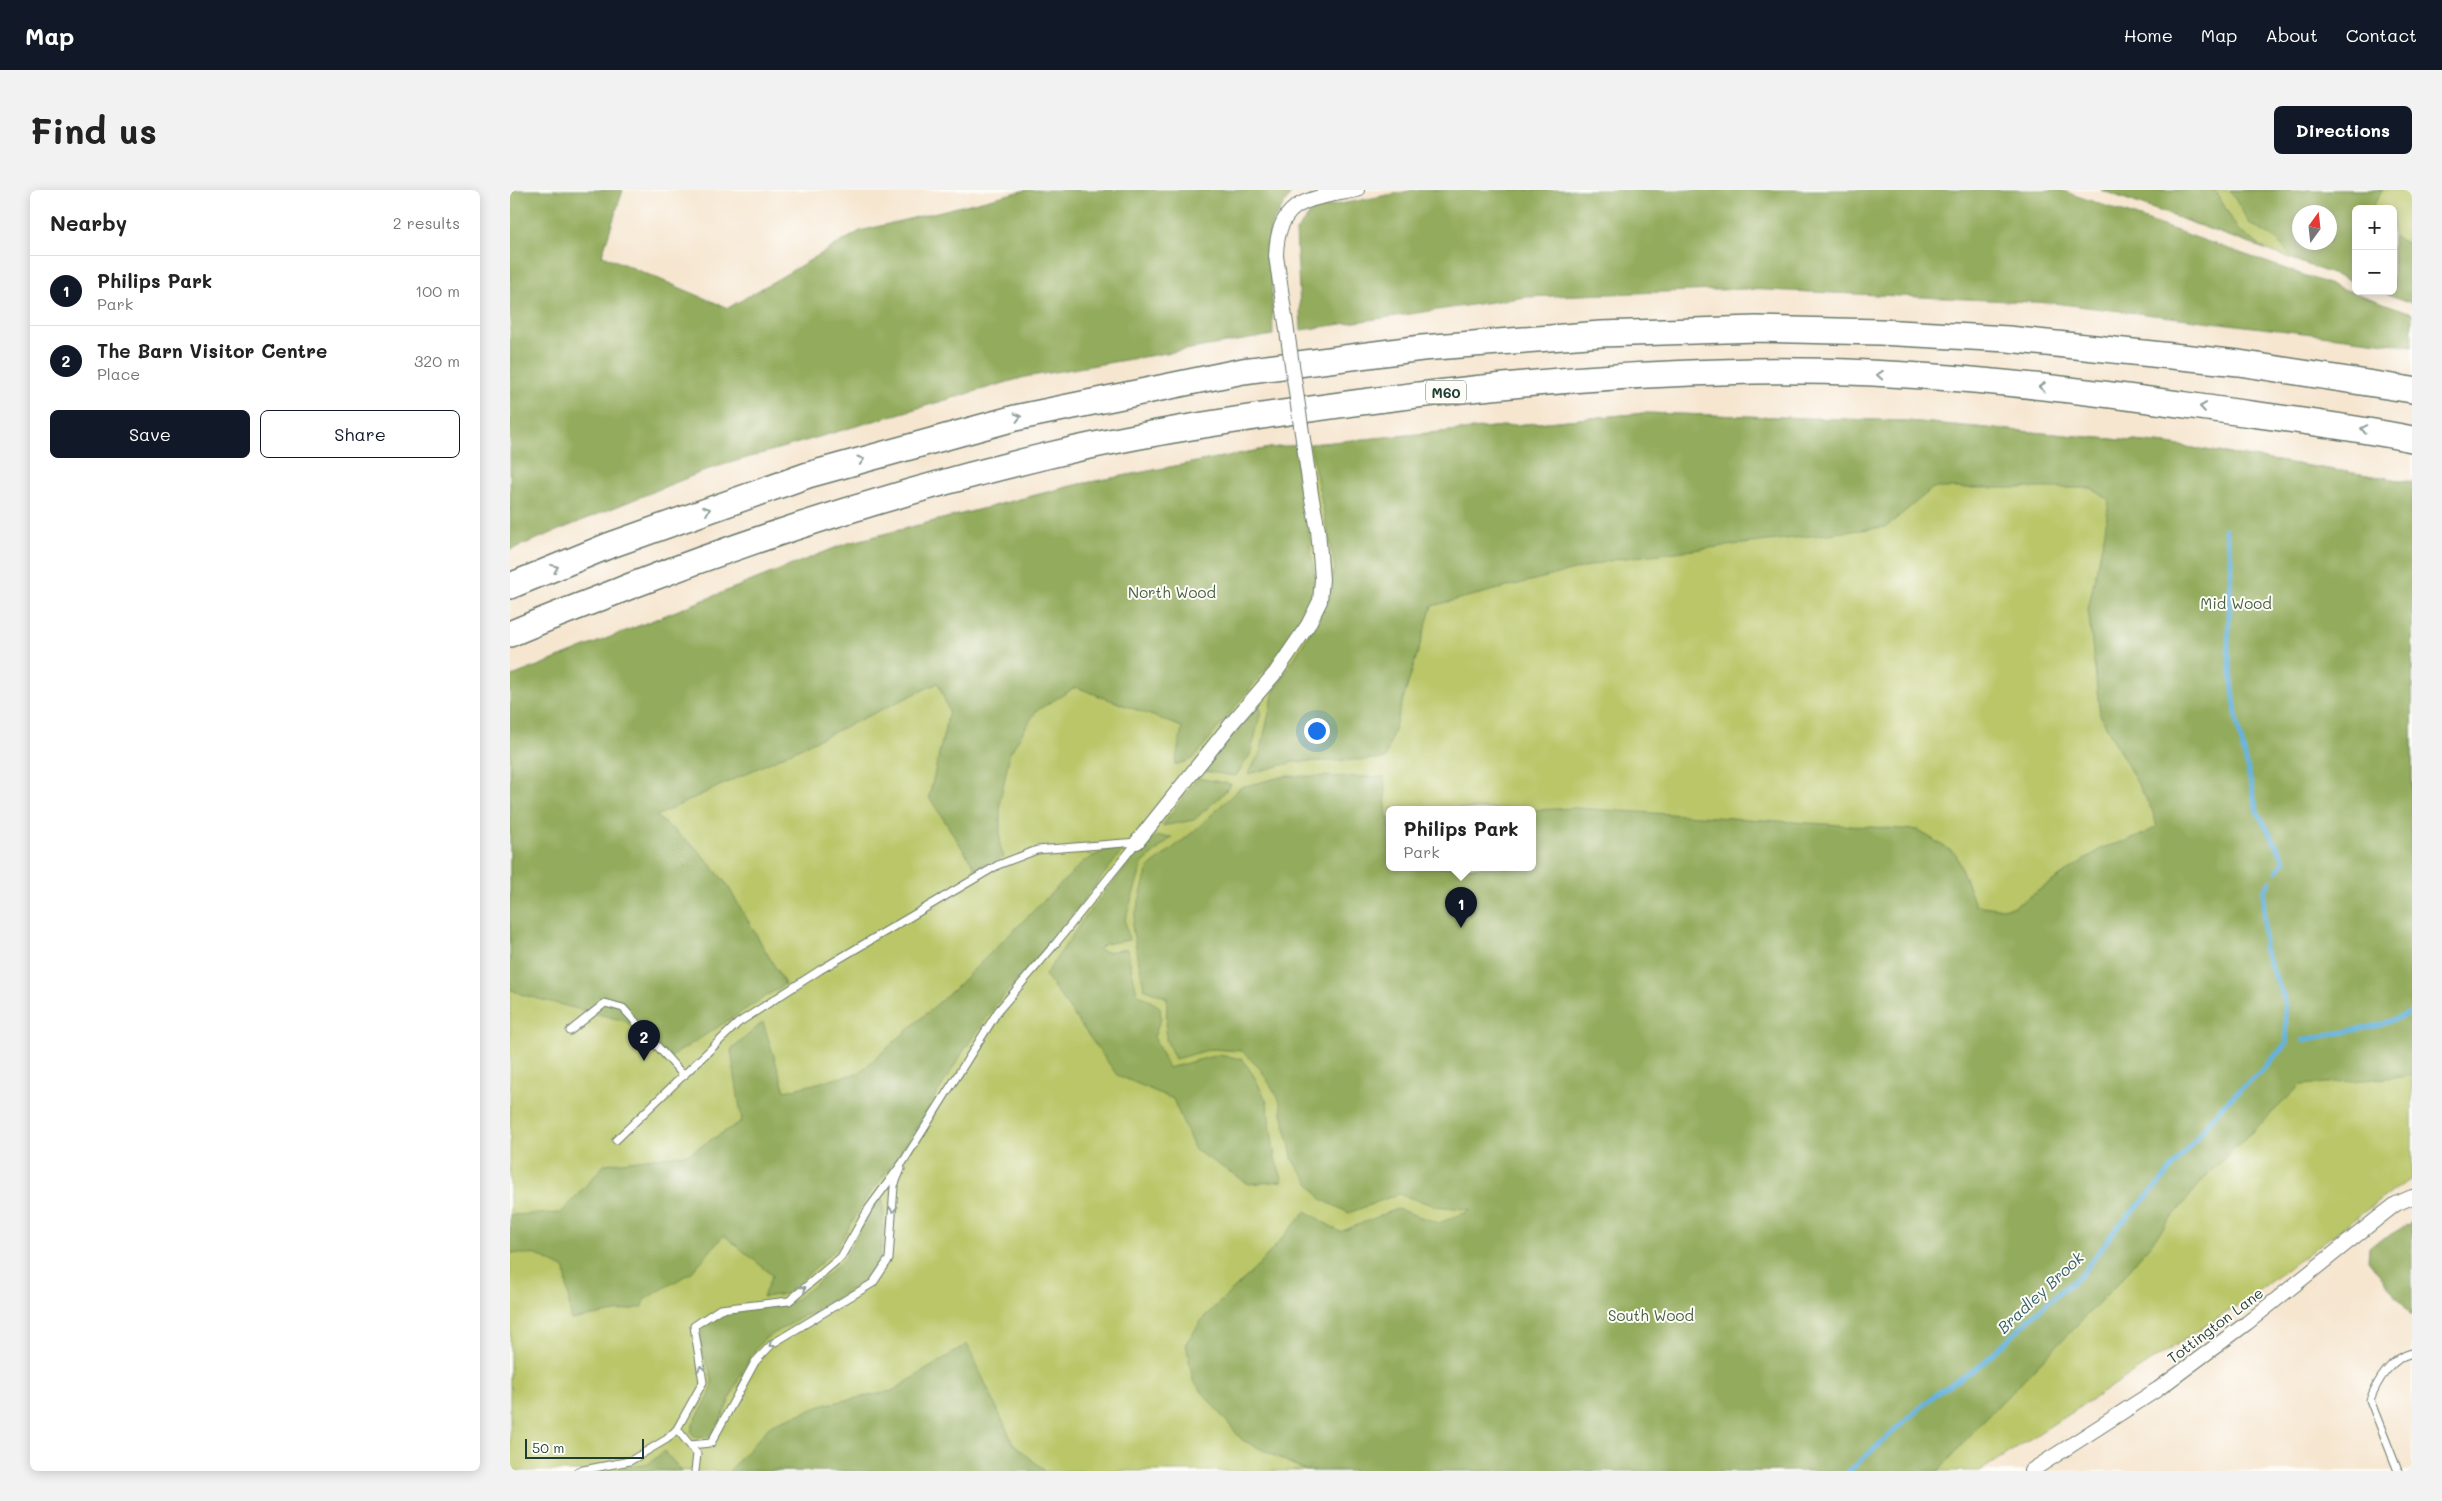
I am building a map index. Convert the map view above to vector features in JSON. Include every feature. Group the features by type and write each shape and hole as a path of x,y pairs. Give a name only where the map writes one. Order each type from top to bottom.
{"highway":[{"path":"510,586 608,546 808,475 1005,420 1243,371 1422,348 1601,334 1737,330 1880,332 2008,339 2239,363 2412,390"},
{"name":"M60","path":"510,634 717,552 789,528 858,506 1049,455 1234,420 1471,389 1614,377 1756,371 1864,374 2092,391 2354,427 2412,439"}],"street":[{"path":"1137,842 1232,723 1276,672 1312,617 1320,601 1322,579 1318,530 1276,256 1276,235 1282,220 1290,211 1316,198 1357,190"},
{"name":"Tottington Lane","path":"2031,1471 2158,1389 2247,1322 2396,1204 2412,1197"}],"lane":[{"path":"616,1140 738,1024 820,970 998,864 1038,850 1137,842"},
{"path":"578,1471 630,1461 667,1440 677,1428 703,1382 694,1326 720,1309 789,1301 841,1257 869,1208 903,1162 998,1011 1056,944 1137,842"},
{"path":"570,1031 605,1003 622,1008 684,1076"},
{"path":"690,1445 711,1443 755,1362 772,1344 873,1283 889,1259 894,1186 903,1162"},
{"path":"2398,1471 2370,1400 2378,1380 2404,1355 2412,1353"},
{"path":"677,1428 697,1454 695,1471"}],"green space":[{"path":"510,190 623,190 602,255 728,308 860,231 1026,190 1293,190 1270,227 1273,335 1025,377 709,469 510,550"},
{"path":"1414,190 2060,190 2352,292 2352,295 2360,295 2412,313 2412,346 2053,303 1744,289 1526,297 1301,330 1296,231 1314,209"},
{"path":"2101,190 2412,190 2412,302 2397,293 2397,205 2352,205 2352,281"},
{"path":"2101,190 2215,190 2238,230 2265,249"},
{"path":"2230,190 2383,190 2374,203 2375,205 2352,205 2352,282 2294,260 2277,240 2249,223"},
{"path":"2397,238 2412,246 2412,303 2390,295 2397,295"},
{"path":"1644,413 1908,421 2167,444 2412,482 2412,1179 2395,1189 2240,1304 1980,1471 510,1471 510,677 845,544 1075,485 1270,448"},
{"path":"1644,413 1908,421 2167,444 2412,482 2412,1076 2301,1085 2208,1174 2119,1282 1979,1425 1939,1471 1306,1471 1242,1440 1193,1381 1186,1343 1204,1317 1255,1269 1306,1211 1340,1232 1397,1209 1439,1223 1472,1210 1436,1206 1398,1194 1349,1213 1321,1199 1293,1161 1279,1099 1261,1070 1242,1051 1212,1049 1175,1059 1166,1040 1167,998 1144,988 1132,927 1148,868 1193,832 1241,787 1285,776 1384,777 1386,871 1536,871 1536,810 1575,808 1918,830 1956,854 1975,905 1997,908 2014,907 2102,848 2135,838 2157,827 2152,810 2100,715 2088,609 2105,531 2109,500 2091,488 1933,488 1886,527 1617,559 1432,606 1385,759 1294,762 1248,774 1260,753 1274,691 1318,620 1335,568 1310,444"},
{"name":"North Wood","path":"1297,445 1314,572 1314,595 1307,618 1193,759 1175,765 1182,727 1076,687 1036,711 1010,753 1000,801 1000,846 1004,857 973,869 974,866 929,797 949,711 938,683 656,816 698,850 726,883 785,984 671,1057 625,1021 523,995 510,989 510,677 845,544 1075,485 1270,448"},
{"path":"1259,705 1261,711 1251,753 1236,776 1202,771"},
{"path":"1198,778 1231,784 1223,794 1194,820 1162,826"},
{"path":"1158,836 1172,837 1143,863 1125,920 1129,940 1104,944 1098,950 1107,952 1127,949 1137,993 1160,1007 1161,1018 1154,1037 1168,1068 1218,1055 1242,1059 1254,1076 1267,1102 1275,1158 1283,1181 1249,1184 1195,1150 1173,1099 1117,1075 1045,975 1087,914 1147,842"},
{"path":"1124,849 1052,940 994,1007 963,1052 897,1158 864,1202 837,1248 786,1294 763,1297 772,1275 724,1235 692,1272 645,1299 643,1307 571,1320 565,1269 537,1255 510,1253 510,1215 561,1213 605,1164 688,1154 742,1121 731,1050 763,1022 785,1091 859,1073 954,989 1083,862 1105,850"},
{"path":"880,1200 883,1200 882,1240 877,1268 873,1277 764,1339 741,1374 711,1437 696,1438 691,1432 695,1419 709,1397 712,1384 712,1378 702,1351 700,1338 707,1323 723,1312 785,1304 803,1294 844,1258 864,1220"},
{"path":"2412,1222 2412,1316 2368,1260 2369,1247"},
{"path":"967,1344 1013,1443 1045,1471 729,1471 772,1424 827,1404 892,1391"},
{"path":"664,1451 682,1471 612,1471 650,1463"}],"waterway":[{"path":"2225,529 2231,559 2228,648 2237,721 2257,811 2285,861 2277,871"},
{"path":"2270,882 2264,891 2264,949 2284,998 2287,1043"},
{"path":"2303,1040 2380,1025 2412,1012"},
{"name":"Bradley Brook","path":"1849,1471 1936,1394 1981,1365 2039,1310 2083,1273 2115,1230 2159,1184 2223,1105 2260,1072 2287,1043"}],"place":[{"name":"Philips Park","path":"1461,928"},
{"name":"The Barn Visitor Centre","path":"644,1061"}],"park label":[{"name":"Mid Wood","path":"2236,603"},
{"name":"South Wood","path":"1651,1315"}]}
